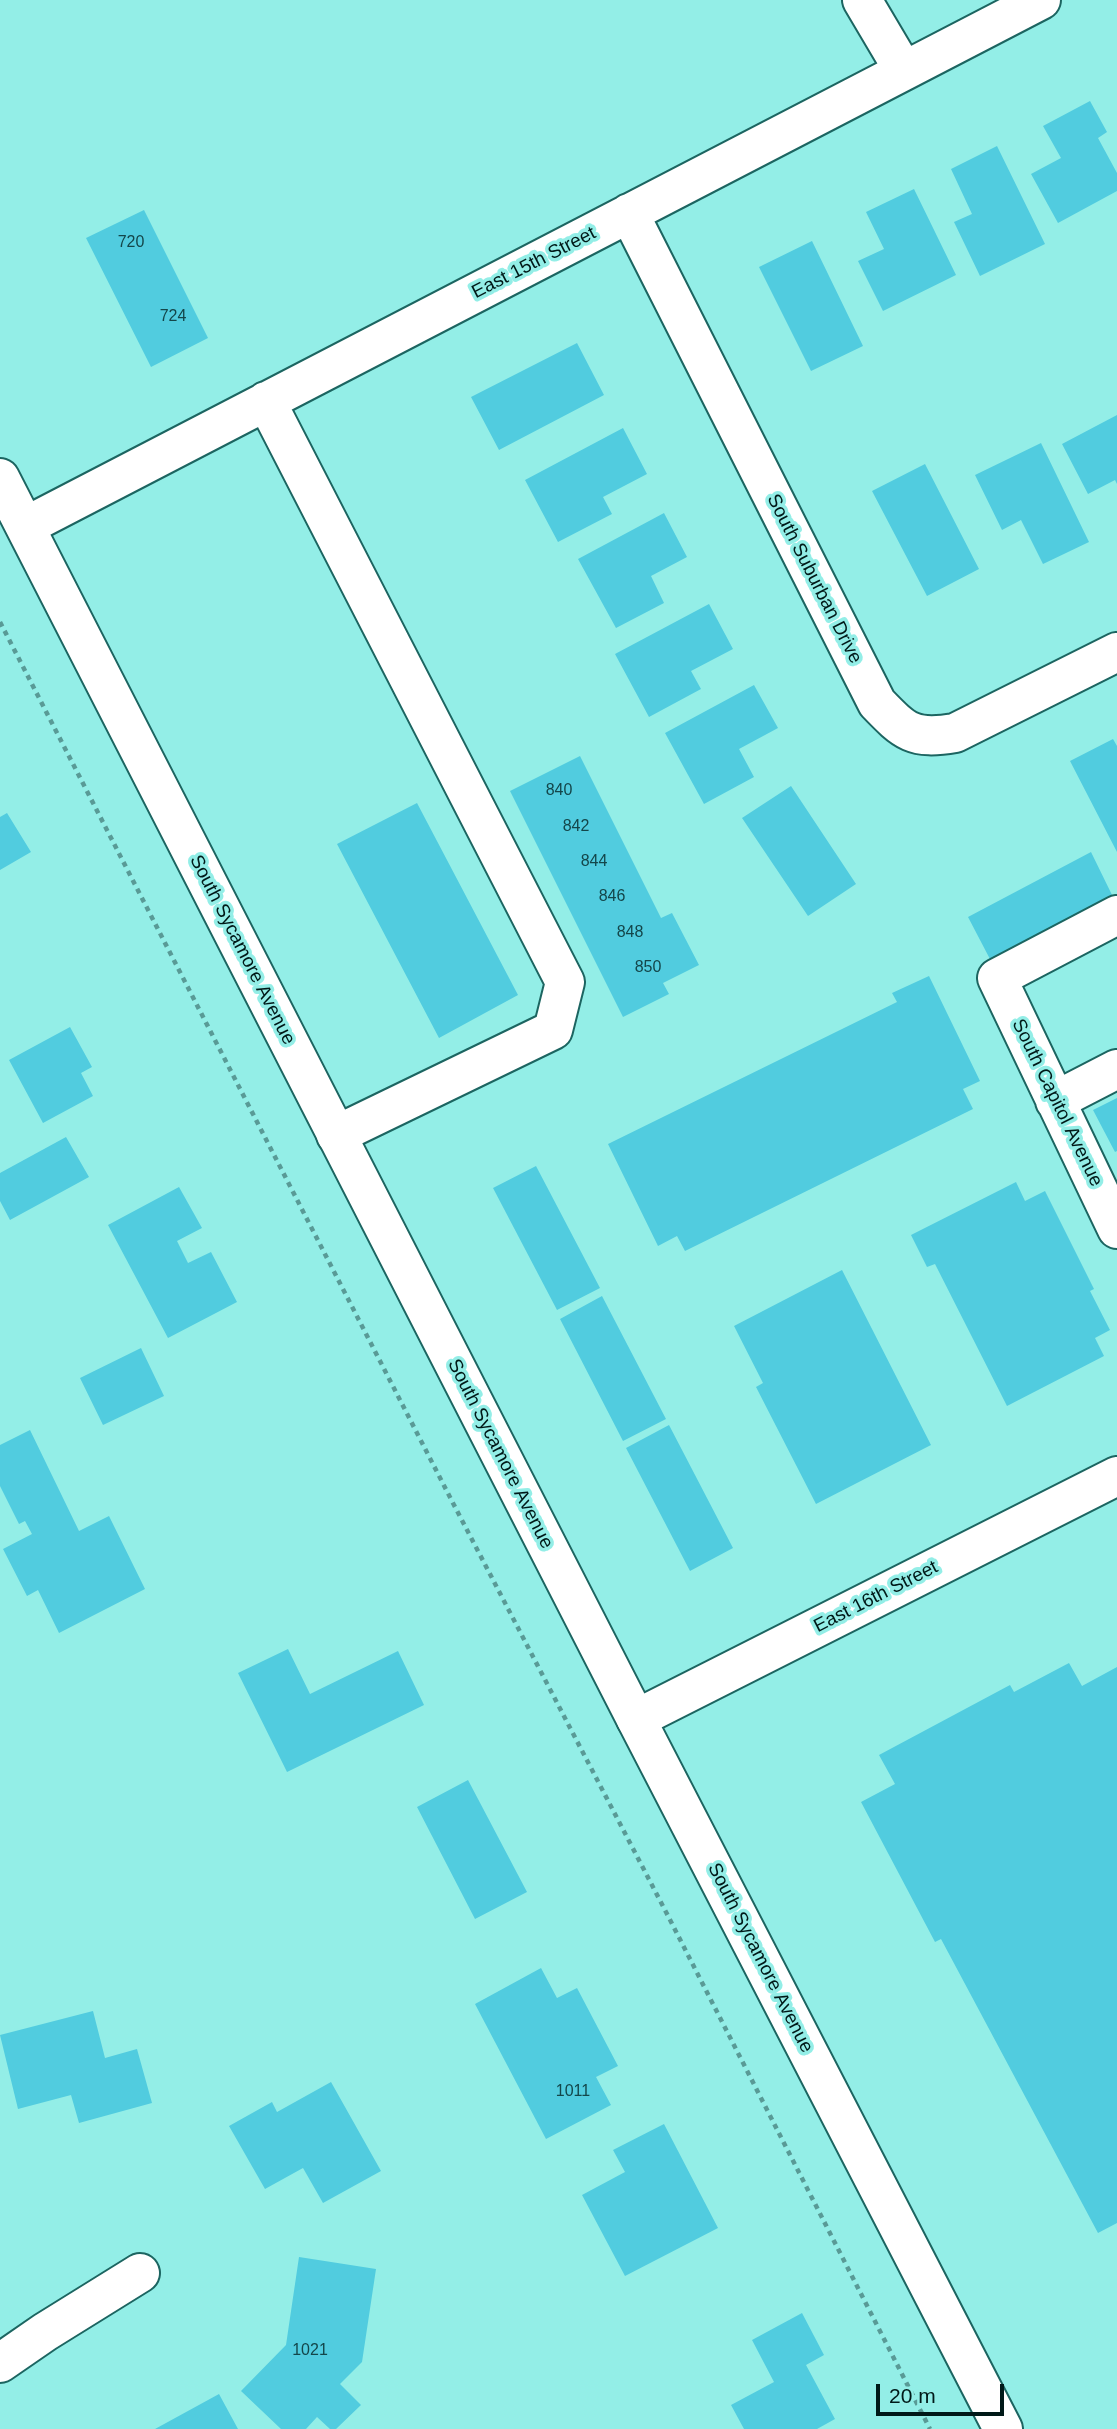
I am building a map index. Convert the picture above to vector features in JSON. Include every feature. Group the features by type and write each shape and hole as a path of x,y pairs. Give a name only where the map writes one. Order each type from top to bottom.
{"street":[{"path":"862,0 904,71"},
{"name":"East 15th Street","path":"26,526 1041,0"},
{"name":"South Suburban Drive","path":"629,214 877,703 895,722 915,735 955,733 1117,652"},
{"path":"266,401 565,982 553,1030 336,1135"},
{"name":"South Sycamore Avenue","path":"0,478 1003,2429"},
{"name":"South Capitol Avenue","path":"1117,915 997,978 1117,1229"},
{"path":"1055,1101 1117,1069"},
{"name":"East 16th Street","path":"636,1719 1117,1476"},
{"path":"0,2363 141,2273"}],"path":[{"path":"0,622 447,1493 660,1899 930,2429"}],"building":[{"path":"1090,101 1107,132 1098,138 1117,173 1117,191 1058,223 1031,174 1061,158 1043,126"},
{"path":"997,146 1045,244 980,276 954,222 972,214 951,169"},
{"path":"914,189 956,275 883,311 858,261 884,249 866,212"},
{"path":"144,210 208,338 151,367 86,238"},
{"path":"812,241 863,346 811,371 759,267"},
{"path":"577,343 604,395 499,450 471,397"},
{"path":"1117,415 1117,484 1115,480 1088,494 1062,444"},
{"path":"623,428 647,474 603,497 612,514 558,542 525,480"},
{"path":"1041,443 1089,542 1043,564 1021,520 1002,530 975,475"},
{"path":"925,464 979,569 927,596 872,491"},
{"path":"664,513 687,557 651,576 664,603 616,628 578,559"},
{"path":"709,604 733,649 691,671 701,689 649,717 615,654"},
{"path":"754,685 778,728 739,749 754,777 704,804 665,733"},
{"path":"1113,739 1117,746 1117,852 1070,761"},
{"path":"580,756 661,918 672,913 699,965 663,983 669,994 623,1017 510,791"},
{"path":"791,786 856,884 808,916 742,818"},
{"path":"417,803 518,995 439,1038 337,844"},
{"path":"7,813 31,852 0,870 0,817"},
{"path":"1091,852 1113,897 991,961 968,917"},
{"path":"929,976 980,1081 963,1089 973,1109 685,1251 677,1236 658,1246 608,1144 897,1002 892,993"},
{"path":"70,1027 92,1067 81,1073 93,1096 43,1123 9,1060"},
{"path":"1117,1098 1117,1151 1115,1152 1093,1110"},
{"path":"66,1137 89,1177 10,1220 0,1201 0,1173"},
{"path":"536,1166 600,1288 557,1310 493,1188"},
{"path":"1016,1182 1025,1201 1045,1191 1094,1289 1090,1291 1110,1330 1095,1338 1104,1356 1007,1406 935,1264 927,1267 911,1235"},
{"path":"179,1187 202,1228 177,1241 188,1263 211,1252 237,1302 168,1338 108,1225"},
{"path":"842,1270 931,1445 816,1504 756,1387 763,1383 734,1326"},
{"path":"602,1296 666,1419 623,1441 560,1319"},
{"path":"141,1348 164,1396 103,1425 80,1378"},
{"path":"669,1425 733,1548 690,1571 626,1448"},
{"path":"30,1430 79,1531 109,1516 145,1589 59,1633 38,1590 27,1596 3,1549 32,1534 25,1521 19,1524 0,1486 0,1445"},
{"path":"288,1649 310,1694 398,1651 424,1705 287,1772 238,1673"},
{"path":"1069,1663 1082,1686 1117,1667 1117,2223 1098,2233 941,1939 935,1942 861,1802 895,1784 879,1755 1010,1685 1014,1692"},
{"path":"468,1780 527,1892 475,1919 417,1807"},
{"path":"541,1968 557,1998 577,1988 618,2066 596,2077 611,2105 546,2139 475,2004"},
{"path":"93,2011 105,2058 137,2049 152,2103 79,2123 71,2095 18,2109 0,2035"},
{"path":"331,2082 381,2171 323,2203 303,2168 265,2189 229,2126 272,2102 277,2112"},
{"path":"664,2124 718,2228 625,2276 582,2195 625,2172 613,2150"},
{"path":"299,2257 376,2269 362,2362 340,2384 361,2405 336,2429 330,2429 317,2417 306,2429 281,2429 241,2391 286,2345"},
{"path":"802,2313 824,2355 806,2365 835,2419 817,2429 744,2429 731,2405 774,2382 752,2340"},
{"path":"219,2394 238,2429 155,2429"}]}
